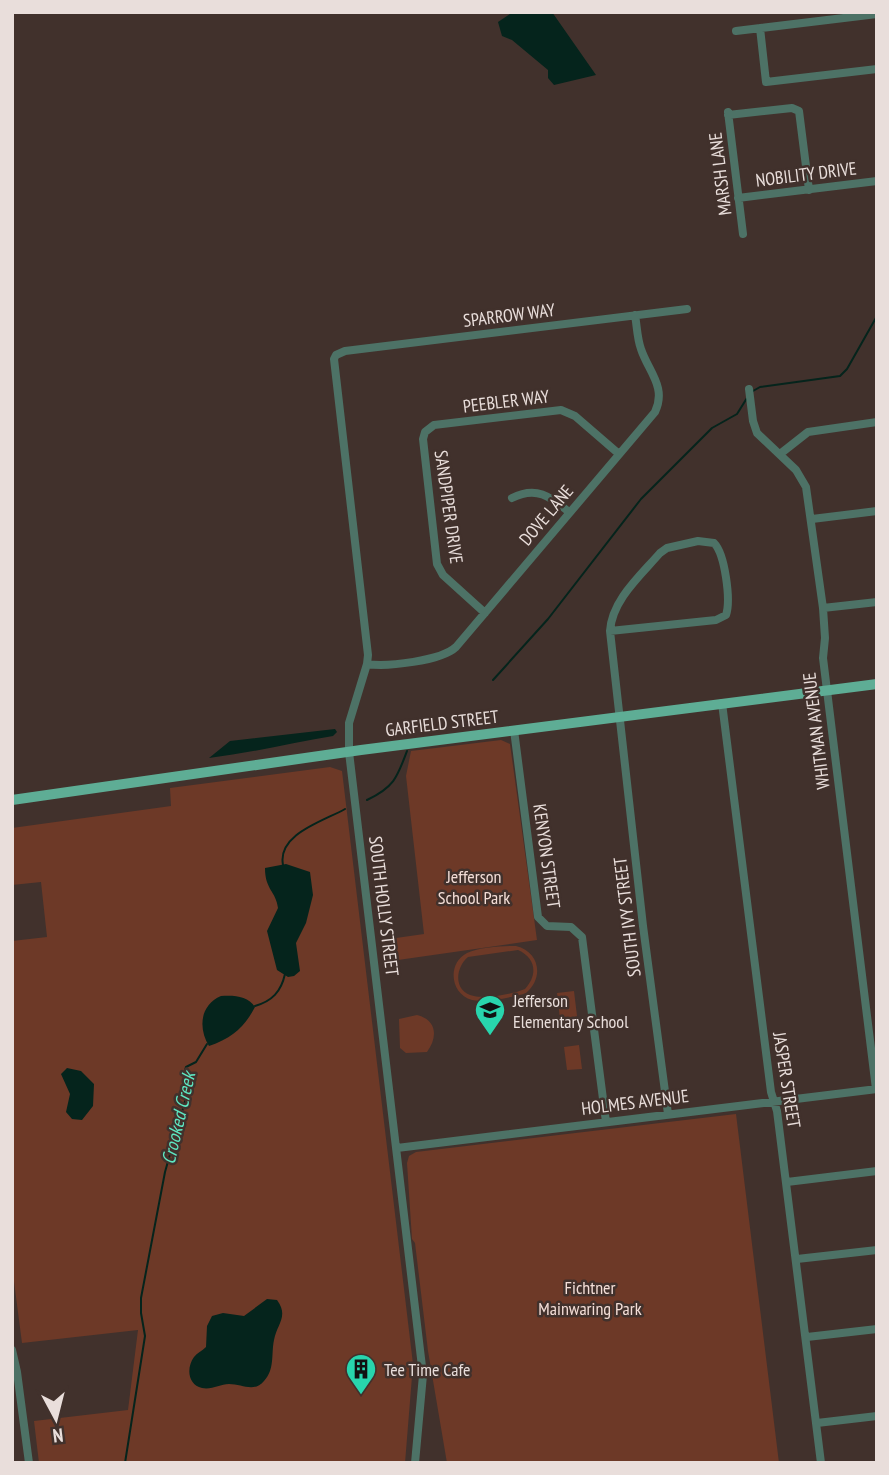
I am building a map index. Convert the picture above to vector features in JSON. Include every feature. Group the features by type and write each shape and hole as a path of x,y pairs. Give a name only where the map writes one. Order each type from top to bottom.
{"main road":[{"name":"GARFIELD STREET","path":"12,800 349,752 877,684"}],"street":[{"path":"736,31 877,14"},
{"path":"760,28 766,82 877,69"},
{"name":"MARSH LANE","path":"743,234 728,113 792,108 799,111 809,190"},
{"name":"NOBILITY DRIVE","path":"738,198 877,181"},
{"name":"SPARROW WAY","path":"336,355 345,351 687,309"},
{"name":"DOVE LANE","path":"367,664 448,653 456,648 655,412 660,397 659,388 639,345 635,315"},
{"name":"SOUTH HOLLY STREET","path":"336,355 334,366 367,664 349,723 349,752 423,1375 415,1463"},
{"name":"WHITMAN AVENUE","path":"749,389 757,433 804,482 811,519 823,608 823,659 876,1089"},
{"name":"PEEBLER WAY","path":"426,430 433,425 561,410 575,416 619,454"},
{"path":"780,454 808,432 877,422"},
{"name":"SANDPIPER DRIVE","path":"426,430 423,439 437,564 443,575 485,613"},
{"path":"512,498 540,492 550,496 569,512"},
{"path":"811,519 877,511"},
{"path":"698,541 710,541 718,547 723,561 728,604 724,617 610,631 616,607 663,550 698,541"},
{"path":"823,608 877,601"},
{"name":"SOUTH IVY STREET","path":"610,631 668,1114"},
{"name":"JASPER STREET","path":"722,703 771,1092 787,1182 821,1463"},
{"name":"KENYON STREET","path":"514,730 538,917 547,926 571,927 582,937 606,1122"},
{"name":"HOLMES AVENUE","path":"397,1148 876,1089"},
{"path":"787,1182 877,1171"},
{"path":"797,1259 877,1250"},
{"path":"807,1337 877,1329"},
{"path":"12,1350 17,1401 29,1463"},
{"path":"817,1423 877,1416"}],"green space":[{"name":"Jefferson School Park","path":"501,740 510,744 537,940 384,962 382,940 424,934 406,776 411,751"},
{"path":"330,767 342,771 413,1364 405,1463 39,1463 34,1421 128,1410 138,1330 22,1343 12,1266 12,941 47,937 41,882 12,885 12,828 171,806 170,788"},
{"path":"516,946 530,954 537,966 535,980 526,993 477,1001 459,992 455,985 454,971 456,964 467,953 491,947","holes":["518,950 524,953 533,967 532,978 525,989 479,997 467,994 459,985 460,967 468,957"]},
{"path":"574,991 578,1024 561,1028 557,993"},
{"path":"417,1015 424,1017 432,1025 433,1041 427,1052 406,1053 400,1048 399,1019"},
{"path":"579,1045 582,1069 567,1070 564,1047"},
{"name":"Fichtner Mainwaring Park","path":"736,1114 779,1463 447,1463 428,1351 415,1243 412,1239 407,1163 409,1156 416,1152"}],"water":[{"path":"513,12 552,12 596,75 554,85 548,78 548,70 512,40 502,36 498,22"},
{"path":"335,729 337,732 333,736 209,758 230,741"},
{"path":"286,864 310,872 313,895 306,923 296,943 300,971 288,977 277,970 267,931 278,908 267,881 265,868"},
{"path":"221,996 240,997 249,1000 255,1007 236,1031 209,1046 203,1032 203,1018 209,1005"},
{"path":"67,1068 81,1071 94,1084 93,1106 82,1120 72,1119 66,1112 70,1094 61,1074"},
{"path":"267,1299 277,1300 282,1315 274,1340 271,1367 264,1381 256,1387 229,1384 206,1388 197,1386 191,1380 190,1366 194,1357 206,1347 207,1326 212,1316 223,1313 244,1316"}],"waterway":[{"path":"753,391 760,387 840,376 847,369 877,316"},
{"path":"493,680 548,619 641,499 712,428 737,414 747,398"},
{"path":"367,800 389,786 407,751"},
{"name":"Crooked Creek","path":"283,865 283,854 294,837 345,809"},
{"name":"Crooked Creek","path":"255,1006 275,995 285,974"},
{"name":"Crooked Creek","path":"125,1463 145,1336 141,1298 165,1172 189,1087 184,1073 186,1067 196,1062 207,1044"}],"place":[{"name":"Jefferson Elementary School","path":"490,1037"},
{"name":"Tee Time Cafe","path":"361,1396"}]}
